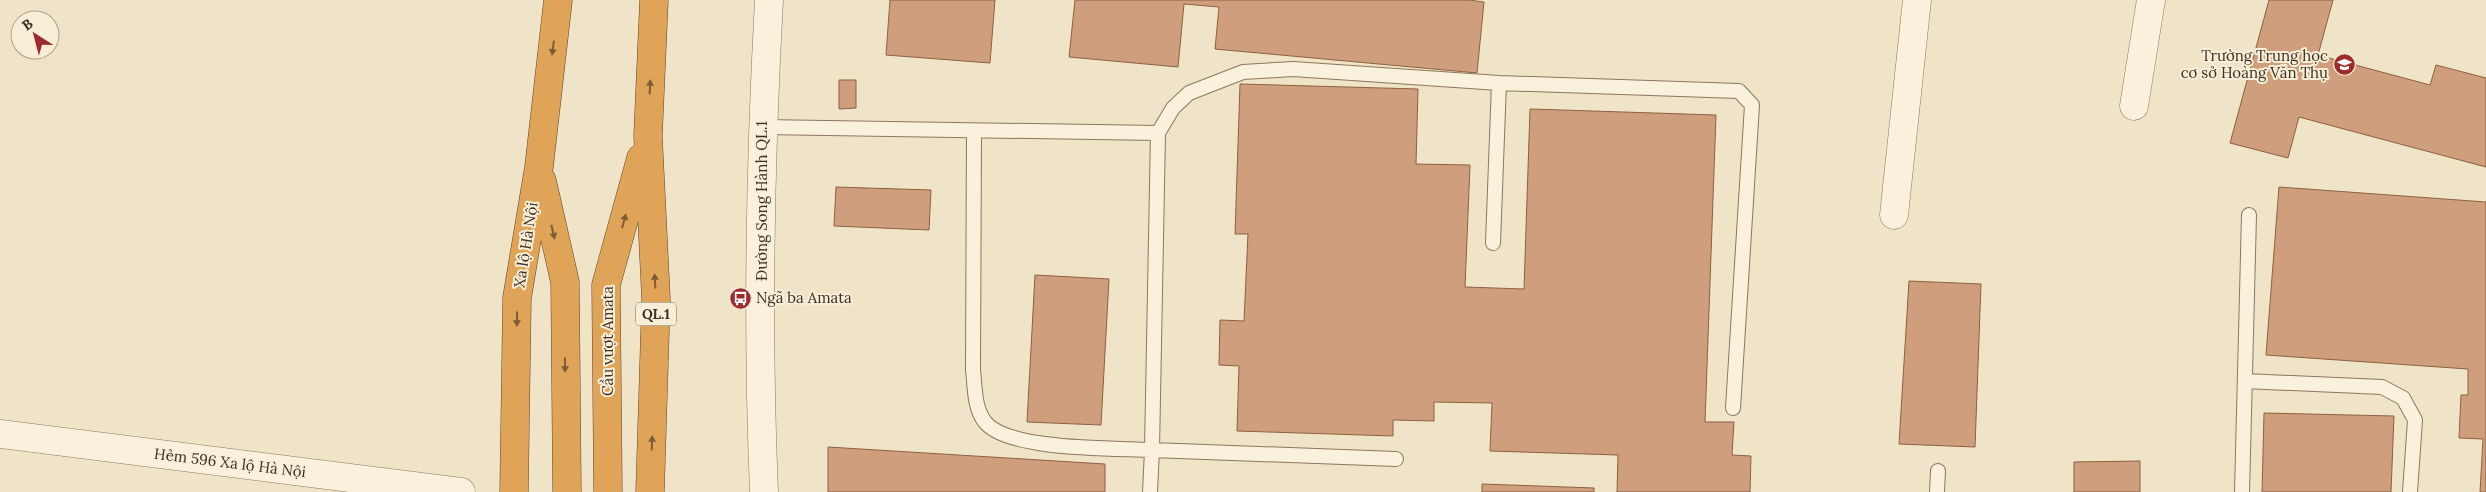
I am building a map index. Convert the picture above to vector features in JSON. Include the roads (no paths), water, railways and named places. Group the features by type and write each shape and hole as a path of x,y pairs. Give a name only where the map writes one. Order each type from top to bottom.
{"highway":[{"name":"Xa lộ Hà Nội","path":"514,492 517,298 539,167 558,0"},
{"name":"QL.1","path":"650,492 656,299 648,136 654,0"},
{"name":"Cầu vượt Amata","path":"608,492 606,285 648,136"},
{"path":"539,167 565,282 567,492"}],"street":[{"name":"Đường Song Hành QL.1","path":"764,492 762,433 762,127 769,0"},
{"path":"1894,215 1917,0"},
{"path":"2134,106 2152,0"},
{"name":"Hẻm 596 Xa lộ Hà Nội","path":"0,434 375,487 461,492"}],"lane":[{"path":"1150,492 1158,133 1173,108 1189,93 1243,72 1293,69 1499,83 1739,90 1752,105 1733,408"},
{"path":"1493,243 1499,83"},
{"path":"762,127 1158,133"},
{"path":"974,131 972,370 977,407 986,423 1006,435 1039,444 1396,459"},
{"path":"2242,492 2249,215"},
{"path":"2245,381 2382,387 2403,398 2415,420 2410,492"},
{"path":"1937,492 1938,471"}],"place":[{"name":"Trường Trung học cơ sở Hoàng Văn Thụ","path":"2344,65"},
{"name":"Ngã ba Amata","path":"740,298"}]}
